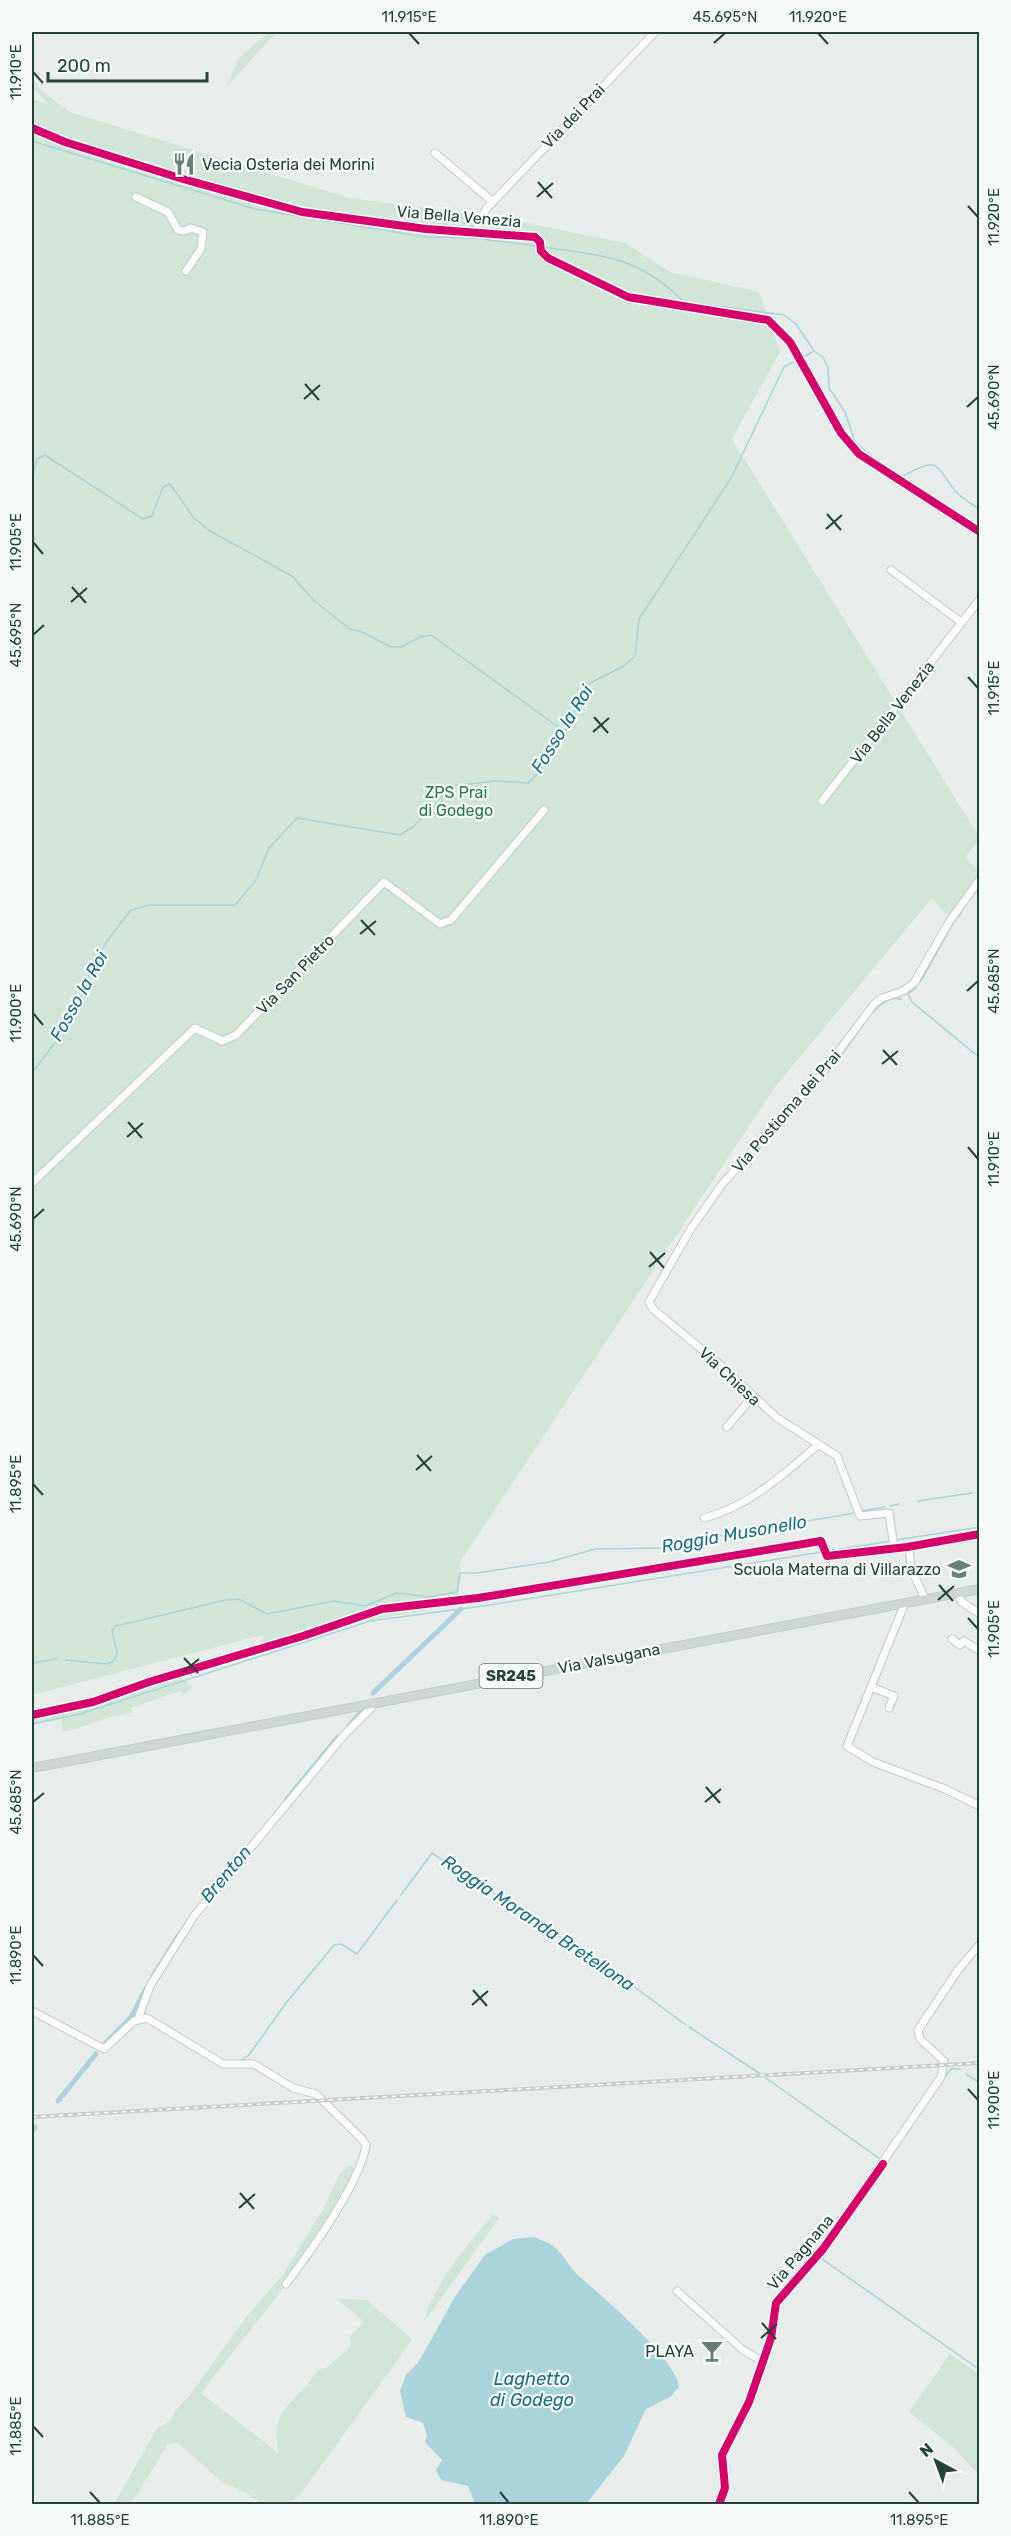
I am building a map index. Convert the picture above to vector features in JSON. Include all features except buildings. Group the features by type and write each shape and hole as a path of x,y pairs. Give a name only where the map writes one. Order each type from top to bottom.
{"main road":[{"name":"Via Valsugana","path":"32,1768 980,1589"}],"street":[{"name":"Via dei Prai","path":"475,232 478,222 493,202 655,32"},
{"name":"Via Bella Venezia","path":"32,128 44,135 201,185 302,212 426,229 529,236 540,245 548,258 628,297 744,314 768,320 783,333 841,433 859,454 980,532"},
{"path":"435,153 493,202"},
{"path":"136,197 168,212 180,231 191,228 203,232 201,249 186,271"},
{"path":"891,570 961,622"},
{"name":"Via Bella Venezia","path":"822,801 980,598"},
{"name":"Via San Pietro","path":"32,1183 195,1028 222,1041 236,1035 384,882 440,924 450,920 544,810"},
{"name":"Via Postioma dei Prai","path":"649,1302 690,1230 723,1182 821,1075 874,1004 882,998 903,991 914,983 950,922 980,879"},
{"name":"Via Chiesa","path":"649,1302 653,1309 791,1428 834,1453 841,1462 859,1515 864,1517 889,1512 893,1541 909,1548 911,1568 925,1599"},
{"path":"727,1427 753,1396"},
{"path":"704,1518 729,1509 759,1492 818,1445"},
{"path":"865,1551 893,1541"},
{"path":"957,1593 962,1602 980,1614"},
{"path":"905,1603 848,1748 873,1762 945,1789 980,1806"},
{"path":"952,1639 960,1645 964,1641 980,1651"},
{"path":"871,1687 894,1696 889,1708"},
{"path":"32,2011 106,2049 138,2015 161,1966 195,1916 345,1734 371,1708 371,1703"},
{"name":"Via Pagnana","path":"719,2505 725,2488 721,2467 723,2452 749,2402 771,2338 776,2303 823,2249 943,2072 942,2057 920,2039 918,2030 958,1970 980,1944"},
{"path":"138,2015 153,2021 223,2064 254,2064 293,2088 316,2094 366,2145 363,2160 340,2204 286,2284"},
{"path":"677,2291 743,2350 763,2362"}],"green space":[{"path":"269,32 277,32 227,86 238,59"},
{"name":"ZPS Prai di Godego","path":"32,75 39,89 70,112 350,198 508,219 625,243 670,272 759,292 780,352 732,439 980,838 965,858 979,870 979,873 954,910 947,915 932,898 775,1087 460,1562 459,1593 452,1606 365,1621 182,1678 193,1688 183,1694 180,1691 131,1708 132,1713 114,1716 63,1732 61,1719 32,1725 32,1718 87,1705 252,1654 250,1650 265,1637 263,1635 32,1695 32,99 50,105 32,88"},
{"path":"351,2165 357,2171 335,2209 317,2232 314,2247 283,2282 286,2285 201,2393 278,2453 278,2424 287,2406 318,2370 326,2368 351,2347 350,2336 364,2322 337,2299 367,2300 412,2339 397,2361 299,2496 287,2504 262,2504 245,2492 223,2483 178,2443 168,2444 131,2504 114,2504 157,2428 170,2421 243,2321 284,2273 323,2209 340,2173"},
{"path":"493,2214 499,2218 424,2322 435,2293 444,2278"},
{"path":"950,2354 979,2374 979,2475 953,2447 909,2412"}],"water":[{"name":"Laghetto di Godego","path":"534,2237 554,2247 578,2275 636,2328 666,2361 679,2387 670,2397 646,2409 624,2456 586,2504 475,2504 468,2486 441,2480 436,2470 442,2460 425,2442 427,2435 423,2423 406,2417 400,2391 406,2375 418,2363 456,2295 485,2255 513,2239"}],"waterway":[{"path":"32,141 255,209 425,237 475,238 537,246"},
{"path":"544,247 602,256 634,266 666,285 682,300"},
{"path":"686,302 784,315 796,324 814,351 823,357 828,368 829,388 845,412 855,442 881,464"},
{"name":"Fosso la Roi","path":"802,358 814,351"},
{"name":"Fosso la Roi","path":"32,1073 60,1036 79,1003 93,965 107,941 131,910 150,905 235,905 256,880 269,848 297,818 400,835 414,826 452,786 496,781 528,783 537,774 565,731 588,684 624,666 635,656 639,619 731,478 784,367 797,360"},
{"path":"32,480 37,459 45,455 143,519 152,516 163,487 170,484 194,518 210,531 292,576 314,601 350,629 362,632 391,647 401,647 420,637 431,635 564,731"},
{"path":"885,467 903,476 924,466 936,466 956,492 980,510"},
{"path":"959,916 964,907"},
{"path":"921,981 952,925"},
{"path":"909,993 916,988"},
{"path":"908,994 912,1002 980,1058"},
{"path":"867,1019 886,1001 901,999"},
{"path":"832,1068 863,1025"},
{"name":"Roggia Musonello","path":"918,1501 972,1493"},
{"name":"Roggia Musonello","path":"890,1506 899,1504"},
{"path":"862,1511 885,1507"},
{"name":"Roggia Musonello","path":"66,1660 107,1664 115,1660 117,1653 112,1630 116,1626 226,1600 239,1599 267,1614 334,1601 365,1606 397,1593 428,1597 457,1592 460,1573 477,1573 549,1562 595,1549 666,1548 706,1538 855,1513"},
{"path":"896,1540 980,1527"},
{"name":"Brenton","path":"32,1724 80,1714 370,1621 483,1606 891,1541"},
{"name":"Brenton","path":"373,1693 461,1609"},
{"name":"Roggia Musonello","path":"32,1663 57,1659"},
{"name":"Brenton","path":"349,1726 361,1712"},
{"name":"Brenton","path":"287,1799 338,1737"},
{"name":"Roggia Moranda Bretellona","path":"401,1895 432,1853 621,1977 686,2025"},
{"name":"Roggia Moranda Bretellona","path":"240,2061 249,2055 286,2003 334,1945 341,1944 357,1954 397,1900"},
{"name":"Brenton","path":"153,1976 180,1933"},
{"name":"Brenton","path":"104,2045 132,2016 146,1989"},
{"name":"Roggia Moranda Bretellona","path":"689,2027 759,2073"},
{"name":"Brenton","path":"58,2101 96,2054"},
{"name":"Roggia Moranda Bretellona","path":"945,2077 951,2069 960,2069"},
{"name":"Roggia Moranda Bretellona","path":"966,2074 980,2083"},
{"name":"Roggia Moranda Bretellona","path":"766,2078 880,2159"},
{"name":"Roggia Moranda Bretellona","path":"902,2140 940,2084"},
{"name":"Brenton","path":"32,2132 35,2127"},
{"name":"Roggia Moranda Bretellona","path":"889,2159 898,2146"},
{"name":"Roggia Moranda Bretellona","path":"860,2202 884,2165"},
{"name":"Roggia Moranda Bretellona","path":"857,2206 822,2259 980,2370"}],"railway":[{"path":"32,2117 980,2063"}],"cycle path":[{"path":"32,128 65,142 183,179 302,212 426,229 535,237 540,242 541,251 548,258 628,297 768,320 790,342 841,433 859,454 980,532"},
{"path":"32,1715 93,1702 149,1682 303,1636 382,1609 478,1598 821,1541 827,1556 907,1547 980,1534"},
{"path":"719,2504 725,2488 722,2455 749,2402 771,2338 776,2303 823,2249 883,2164"}],"place":[{"name":"Vecia Osteria dei Morini","path":"184,164"},
{"name":"Scuola Materna di Villarazzo","path":"959,1569"},
{"name":"PLAYA","path":"712,2351"}]}
